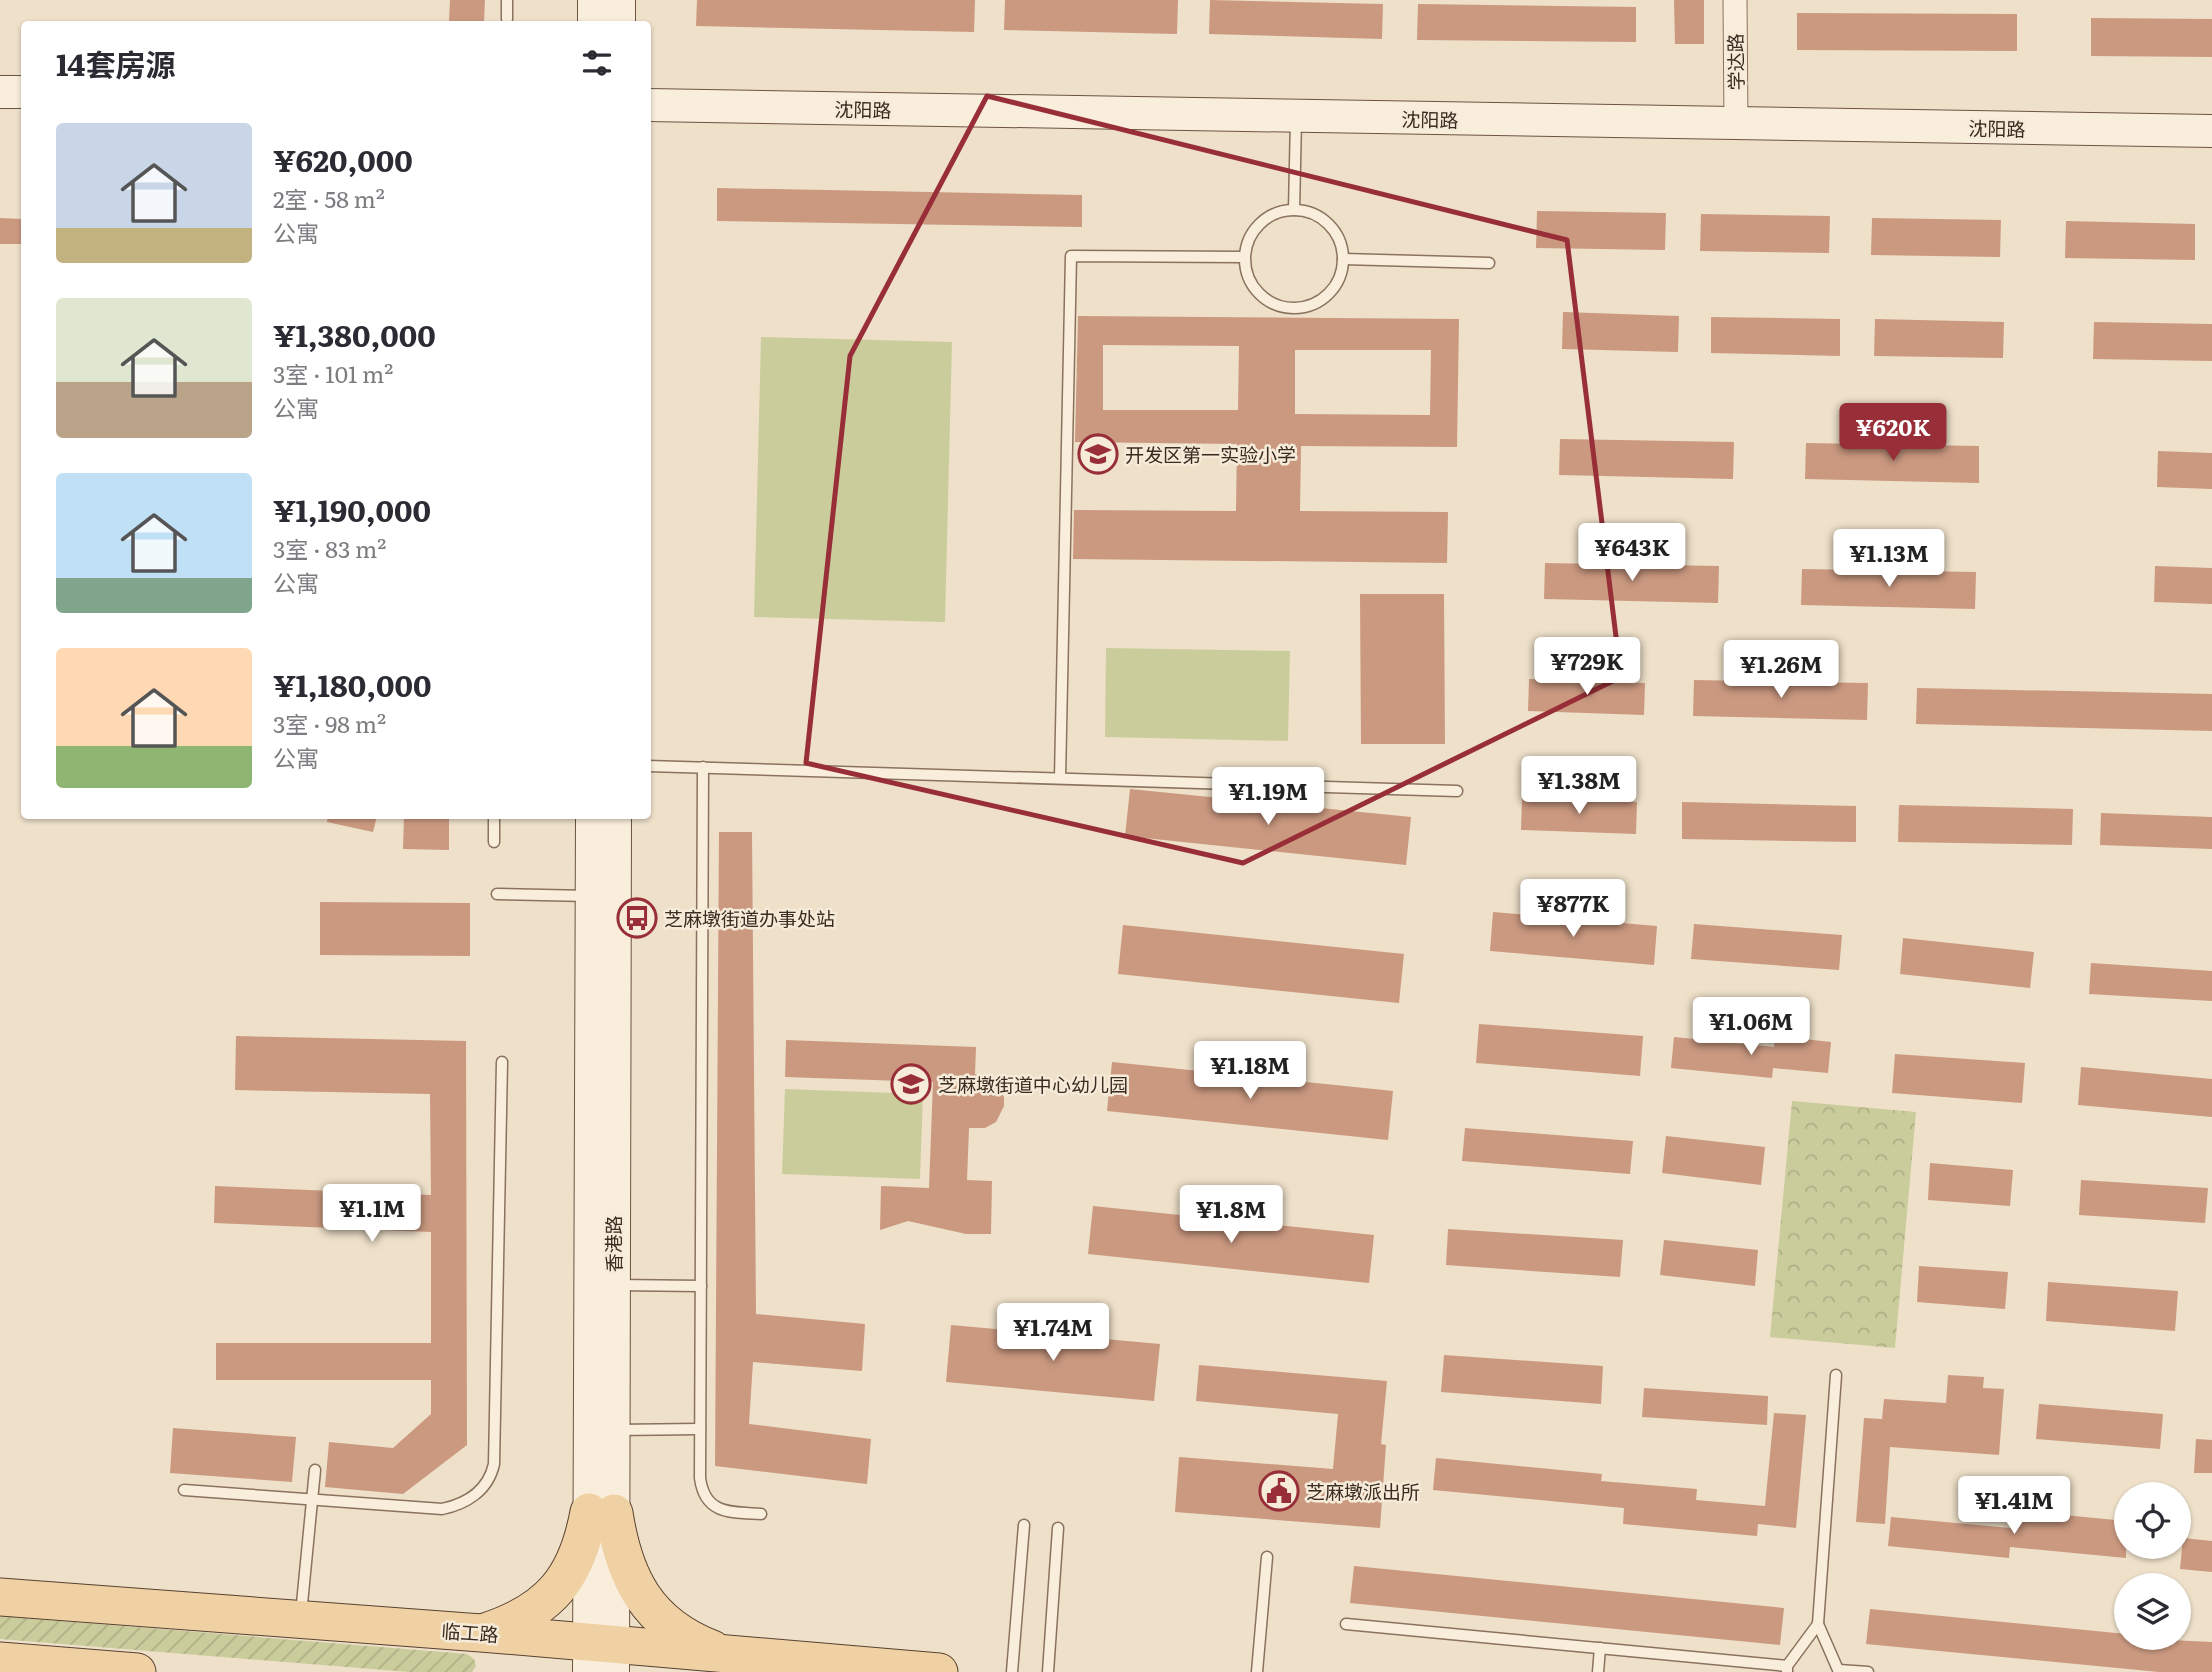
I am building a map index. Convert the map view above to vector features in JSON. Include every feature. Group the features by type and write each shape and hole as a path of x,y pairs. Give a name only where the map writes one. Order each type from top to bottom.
{"main road":[{"path":"594,0 594,21"},
{"path":"619,0 619,21"},
{"path":"0,92 21,92"},
{"name":"沈阳路","path":"651,105 2212,131"},
{"name":"香港路","path":"593,819 602,1513 601,1658"},
{"name":"香港路","path":"602,1513 612,1430 615,819"},
{"path":"481,1633 514,1622 544,1604 567,1577 602,1513"},
{"path":"602,1513 636,1588 661,1618 692,1642 730,1656"},
{"name":"临工路","path":"0,1597 481,1633 601,1658 730,1656 939,1672"},
{"path":"0,1661 137,1672"}],"street":[{"name":"学达路","path":"1735,0 1736,124"}],"lane":[{"path":"507,0 507,19"},
{"path":"1294,210 1296,117"},
{"path":"1294,210 1319,217 1329,225 1342,247 1343,259 1335,286 1325,297 1313,305 1285,308 1260,296 1245,271 1244,257 1254,229 1266,218 1294,210"},
{"path":"1060,778 1071,256 1244,257"},
{"path":"1343,259 1489,263"},
{"path":"651,766 1457,791"},
{"path":"703,767 701,1489 711,1507 720,1511 761,1514"},
{"path":"494,819 494,842"},
{"path":"497,894 592,896"},
{"path":"184,1490 442,1509 469,1500 483,1487 492,1471 502,1062"},
{"path":"613,1285 701,1286"},
{"path":"1836,1375 1818,1624 1839,1671 1868,1672"},
{"path":"612,1430 700,1429"},
{"path":"300,1621 315,1470"},
{"path":"1012,1672 1024,1525"},
{"path":"1048,1672 1058,1528"},
{"path":"1257,1672 1267,1557"},
{"path":"1346,1624 1787,1669 1818,1624"},
{"path":"1598,1672 1600,1648"}],"highlighted area":[{"path":"987,96 1567,240 1621,677 1243,863 806,763 850,356"}],"green space":[{"path":"761,337 952,342 945,622 754,617"},
{"path":"1106,648 1290,651 1288,741 1105,737"},
{"path":"785,1089 923,1094 920,1179 782,1174"},
{"path":"1792,1101 1916,1112 1895,1348 1770,1337"},
{"path":"0,1616 467,1654 474,1659 476,1666 472,1672 409,1672 0,1639"}],"building":[{"path":"450,0 485,0 484,21 449,21"},
{"path":"697,0 975,0 974,32 696,26"},
{"path":"1005,0 1178,0 1177,34 1004,30"},
{"path":"1210,0 1383,4 1382,39 1209,34"},
{"path":"1674,0 1704,0 1704,44 1675,44"},
{"path":"1418,4 1636,7 1636,42 1417,40"},
{"path":"1797,13 2017,14 2017,51 1797,50"},
{"path":"2091,18 2212,19 2212,57 2091,56"},
{"path":"717,188 1082,195 1082,227 717,221"},
{"path":"1537,211 1666,213 1665,250 1536,248"},
{"path":"1701,214 1830,216 1829,253 1700,251"},
{"path":"0,218 21,219 21,244 0,244"},
{"path":"1872,218 2001,220 2000,257 1871,255"},
{"path":"2066,221 2195,224 2195,260 2065,258"},
{"path":"1563,312 1679,316 1678,352 1562,349"},
{"path":"1078,316 1459,319 1457,447 1301,446 1300,511 1448,512 1447,563 1073,559 1074,510 1236,511 1237,444 1075,442","holes":["1103,345 1239,346 1238,410 1103,410","1295,350 1431,350 1430,415 1295,414"]},
{"path":"1711,317 1840,319 1840,356 1711,353"},
{"path":"1875,319 2004,322 2003,358 1874,356"},
{"path":"2094,322 2212,324 2212,361 2093,359"},
{"path":"1560,439 1734,442 1733,479 1559,475"},
{"path":"1806,443 1979,446 1979,483 1805,479"},
{"path":"2158,451 2212,453 2212,489 2157,487"},
{"path":"1545,563 1719,566 1718,603 1544,599"},
{"path":"2155,566 2212,568 2212,604 2154,602"},
{"path":"1802,569 1976,572 1975,609 1801,605"},
{"path":"1360,594 1444,594 1445,744 1361,744"},
{"path":"1529,679 1645,683 1644,715 1528,711"},
{"path":"1694,680 1868,683 1867,720 1693,716"},
{"path":"1917,688 2212,694 2212,731 1916,724"},
{"path":"1130,789 1411,817 1406,865 1125,836"},
{"path":"1522,798 1637,802 1636,834 1521,830"},
{"path":"1682,802 1856,806 1856,842 1682,839"},
{"path":"1899,805 2073,809 2072,845 1898,842"},
{"path":"2101,813 2212,817 2212,849 2100,845"},
{"path":"328,819 376,819 373,832 327,822"},
{"path":"404,819 449,819 449,850 403,849"},
{"path":"719,832 752,832 756,1314 865,1324 862,1371 753,1362 749,1424 871,1439 867,1484 715,1466"},
{"path":"320,902 470,903 470,956 320,955"},
{"path":"1493,912 1657,926 1654,965 1490,951"},
{"path":"1694,924 1842,935 1839,970 1691,959"},
{"path":"1123,925 1404,954 1399,1003 1118,974"},
{"path":"1903,938 2034,952 2030,988 1900,974"},
{"path":"2091,963 2212,971 2212,1001 2089,994"},
{"path":"1479,1024 1643,1036 1640,1076 1476,1063"},
{"path":"236,1036 466,1041 467,1445 403,1494 325,1487 329,1442 393,1448 431,1414 431,1380 216,1380 216,1343 431,1343 431,1232 214,1223 215,1186 431,1195 430,1094 235,1090"},
{"path":"1775,1036 1831,1042 1828,1073 1773,1068 1772,1078 1671,1068 1674,1037 1774,1047"},
{"path":"786,1040 976,1047 975,1074 992,1082 1004,1097 1004,1106 996,1122 985,1128 969,1128 967,1180 992,1181 991,1234 966,1234 908,1221 880,1230 881,1186 929,1188 933,1082 785,1077"},
{"path":"1895,1054 2025,1063 2022,1103 1892,1093"},
{"path":"1112,1062 1393,1091 1388,1140 1107,1111"},
{"path":"2081,1067 2212,1079 2212,1117 2078,1105"},
{"path":"1465,1128 1633,1141 1630,1174 1462,1161"},
{"path":"1666,1136 1765,1147 1761,1185 1662,1173"},
{"path":"1930,1163 2013,1170 2010,1206 1928,1200"},
{"path":"2081,1180 2208,1188 2205,1223 2079,1215"},
{"path":"1093,1206 1374,1235 1369,1283 1088,1254"},
{"path":"1448,1229 1623,1240 1620,1277 1446,1265"},
{"path":"1664,1240 1758,1250 1755,1286 1660,1275"},
{"path":"1919,1266 2008,1272 2005,1309 1917,1302"},
{"path":"2048,1282 2178,1291 2175,1331 2046,1321"},
{"path":"951,1325 1160,1344 1154,1401 946,1382"},
{"path":"1444,1355 1603,1366 1601,1404 1441,1392"},
{"name":"芝麻墩派出所","path":"1199,1365 1387,1381 1381,1444 1386,1445 1380,1528 1175,1512 1179,1457 1333,1469 1338,1414 1196,1401"},
{"path":"1948,1375 1984,1377 1983,1388 2004,1389 1999,1455 1890,1447 1885,1524 1856,1522 1864,1418 1882,1419 1884,1399 1946,1403"},
{"path":"1644,1388 1768,1396 1767,1425 1642,1417"},
{"path":"2039,1404 2163,1414 2160,1449 2036,1439"},
{"path":"1774,1413 1806,1415 1796,1528 1758,1524 1757,1536 1623,1524 1624,1508 1433,1490 1436,1458 1602,1474 1601,1481 1697,1489 1696,1500 1765,1506"},
{"path":"173,1428 296,1437 292,1482 170,1473"},
{"path":"2196,1439 2212,1440 2212,1473 2194,1473"},
{"path":"2011,1510 2114,1520 2114,1557 2010,1547 2009,1558 1888,1546 1891,1517 2010,1528"},
{"path":"2191,1539 2212,1541 2212,1572 2180,1569 2181,1559 2191,1559"},
{"path":"1354,1566 1784,1608 1780,1645 1350,1603"},
{"path":"1870,1609 2114,1633 2114,1650 2191,1650 2191,1641 2212,1642 2212,1672 2159,1672 1866,1644"}],"place":[{"name":"开发区第一实验小学","path":"1098,454"},
{"name":"芝麻墩街道办事处站","path":"637,918"},
{"name":"芝麻墩街道中心幼儿园","path":"911,1084"},
{"name":"芝麻墩派出所","path":"1279,1491"}]}
